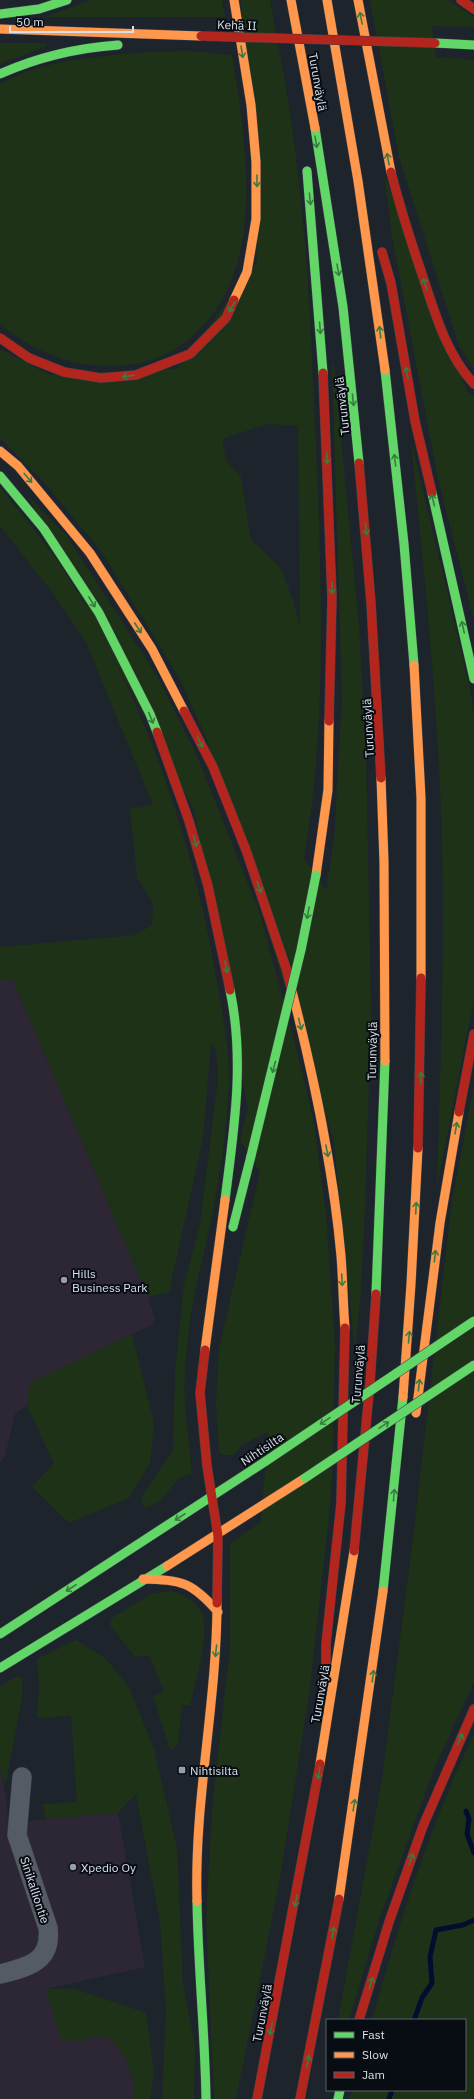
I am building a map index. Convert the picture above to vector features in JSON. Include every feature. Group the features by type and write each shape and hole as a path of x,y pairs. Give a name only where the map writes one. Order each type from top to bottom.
{"main road":[{"path":"0,14 39,9 67,0"},
{"path":"0,338 26,356 68,372 102,378 128,377 151,372 187,354 212,335 226,317 240,294 249,266 255,238 257,202 256,156 234,0"},
{"name":"Turunväylä","path":"257,2099 311,1822 341,1647 357,1522 374,1329 383,1130 386,932 381,732 370,570 341,284 291,0"},
{"name":"Turunväylä","path":"300,2099 330,1953 356,1790 383,1603 410,1324 420,1131 422,934 418,730 407,569 374,281 352,136 327,0"},
{"path":"358,0 390,172 406,227 437,321 462,371 474,384"},
{"path":"461,0 474,10"},
{"name":"Kehä II","path":"0,29 474,45"},
{"path":"143,44 180,36"},
{"path":"0,74 21,64 59,52 128,45"},
{"path":"306,129 307,90"},
{"path":"352,136 372,214"},
{"path":"213,1291 236,1217 301,950 316,875 328,790 332,598 321,333 306,161"},
{"path":"380,245 390,283 428,483 451,574 474,679"},
{"path":"0,451 18,466 90,552 152,649 213,767 246,850 286,968 312,1069 330,1167 342,1270 345,1336 341,1503 326,1644 325,1735"},
{"path":"0,476 44,530 72,569 99,613 129,670 167,758 189,821 208,886 232,1000 238,1059 237,1110 206,1336 200,1393 201,1418 218,1536 217,1647 203,1772 196,1873 198,1958 205,2036 206,2099"},
{"path":"415,1420 437,1238 464,1082 474,1034"},
{"name":"Nihtisilta","path":"0,1634 266,1461 474,1321"},
{"path":"0,1668 143,1579 218,1536 474,1365"},
{"path":"383,1603 403,1489"},
{"path":"143,1579 168,1580 190,1584 202,1594 218,1612"},
{"path":"359,2019 389,1922 423,1826 474,1709"}],"street":[{"name":"Sinikalliontie","path":"0,1974 34,1964 46,1952 48,1944 48,1928 17,1835 22,1777"}],"shaded area":[{"path":"0,979 13,980 148,1297 155,1319 150,1326 30,1383 27,1406 15,1414 5,1456 0,1463"},
{"path":"0,1767 6,1796 8,1824 118,1813 145,1967 46,1989 79,2041 95,2036 109,2038 125,2056 135,2086 132,2099 0,2099"}],"green space":[{"path":"91,0 222,0 225,17 45,17"},
{"path":"241,0 270,0 293,131 304,230 317,469 321,664 316,762 304,858 326,890 334,839 342,700 332,365 334,364 359,627 366,751 371,1013 361,1291 355,1351 334,1142 207,740 179,677 101,551 43,481 0,438 0,349 50,375 177,369 257,262","holes":["267,424 298,426 300,627 293,600 280,567 251,540 241,477 227,462 222,439"]},
{"path":"370,0 448,0 474,17 474,27 432,26 436,57 474,60 474,369 459,346 399,157"},
{"path":"0,43 45,43 47,46 0,64"},
{"path":"189,51 232,55 246,164 246,202 242,239 234,274 218,306 195,334 180,346 163,356 135,364 107,366 74,362 43,352 14,335 0,324 0,85 18,75 65,62 118,55"},
{"path":"384,174 467,391 474,396 474,620 438,479 393,242"},
{"path":"411,441 471,694 474,718 474,999 437,1187 443,871 437,725"},
{"path":"0,487 43,541 67,575 93,619 139,712 158,760 190,860 203,910 224,1022 228,1053 229,1085 224,1140 213,1212 193,1303 185,1367 185,1406 192,1474 179,1478 161,1500 144,1508 141,1498 173,1450 175,1372 184,1285 200,1224 218,1079 216,1048 211,1043 203,1138 169,1292 148,1297 13,980 0,979 0,947 136,935 152,925 153,902 137,878 130,809 153,805 87,644 52,592 0,526"},
{"path":"28,496 66,535 157,676 198,758 260,914 297,1052 314,1123 326,1214 335,1344 332,1474 329,1517 309,1694 280,1878 236,2099 214,2099 206,1916 213,1799 230,1648 230,1543 261,1522 268,1432 243,1444 233,1455 223,1455 219,1452 216,1403 219,1348 260,1172 240,1140 248,1109 194,810"},
{"path":"474,1085 474,1682 434,1769 378,1923 349,2019 338,2019 382,1779 413,1538 452,1200"},
{"path":"132,1334 154,1423 150,1463 129,1498 69,1523 32,1487 54,1463 27,1406 30,1383"},
{"path":"170,1591 184,1596 197,1605 202,1614 204,1634 201,1659 190,1706 182,1705 178,1745 170,1750 153,1696 164,1691 150,1656 134,1656 110,1625 112,1618 151,1594"},
{"path":"76,1640 106,1659 129,1687 154,1749 177,1848 183,1984 195,2045 194,2099 162,2099 166,2010 160,1922 136,1794 118,1813 46,1819 43,1804 77,1802 71,1716 37,1718 39,1685 37,1659"},
{"path":"17,1676 22,1678 23,1692 7,1778 4,1784 0,1767 0,1687"},
{"path":"474,1734 474,2087 472,2099 349,2099 352,2091 466,2091 466,2019 372,2019 393,1947 417,1875 443,1803"},
{"path":"46,1989 74,1989 146,2013 154,2072 150,2099 132,2099 135,2086 125,2056 109,2038 95,2036 79,2041 61,2040"}],"waterway":[{"path":"466,1811 469,1819 467,1834 474,1853"},
{"path":"414,2019 422,1998 432,1983 430,1957 436,1930 463,1925 474,1920"},
{"path":"389,2099 392,2091"}],"traffic: fast":[{"path":"0,14 39,9 67,0"},
{"path":"435,43 474,45"},
{"path":"0,74 58,54 87,48 118,45"},
{"path":"315,128 343,307 359,463"},
{"path":"307,171 323,373"},
{"path":"385,370 404,544 414,665"},
{"path":"0,476 44,529 99,613 150,714 157,732"},
{"path":"432,493 474,679"},
{"path":"251,1156 301,950 316,875"},
{"path":"225,1200 232,1147 237,1069 237,1043 230,990"},
{"path":"376,1294 385,1061"},
{"path":"233,1227 251,1156"},
{"path":"266,1461 474,1321"},
{"path":"305,1478 474,1365"},
{"path":"383,1591 403,1397"},
{"path":"0,1634 266,1461"},
{"path":"0,1668 167,1566"},
{"path":"197,1901 206,2099"},
{"path":"338,2099 340,2091"}],"traffic: slow":[{"path":"234,0 251,105 256,162 256,219 247,272 234,300"},
{"path":"291,0 315,128"},
{"path":"327,0 358,181 385,370"},
{"path":"358,0 391,172"},
{"path":"0,29 201,36"},
{"path":"0,451 18,466 90,553 152,649 184,711"},
{"path":"414,665 421,798 421,978"},
{"path":"316,875 328,790 329,721"},
{"path":"381,778 384,862 385,1061"},
{"path":"292,991 308,1056 328,1156 338,1222 345,1328"},
{"path":"416,1413 440,1223 459,1112"},
{"path":"403,1397 418,1148"},
{"path":"205,1350 225,1200"},
{"path":"167,1566 305,1478"},
{"path":"320,1764 354,1551"},
{"path":"143,1579 168,1580 185,1585 201,1594 218,1612"},
{"path":"339,1899 383,1591"},
{"path":"197,1901 199,1826 216,1640 217,1603"}],"traffic: jam":[{"path":"461,0 474,9"},
{"path":"201,36 435,43"},
{"path":"391,172 410,238 437,319 456,360 474,384"},
{"path":"382,252 391,283 415,421 432,493"},
{"path":"0,338 29,358 64,372 101,378 136,375 190,354 226,318 234,300"},
{"path":"323,373 332,598 329,721"},
{"path":"359,463 371,603 381,778"},
{"path":"184,711 213,767 246,850 286,968 292,991"},
{"path":"157,732 189,821 208,886 230,990"},
{"path":"418,1148 421,978"},
{"path":"459,1112 474,1034"},
{"path":"354,1551 370,1383 376,1294"},
{"path":"326,1668 326,1644 341,1503 345,1328"},
{"path":"205,1350 200,1393 207,1466 218,1536 217,1603"},
{"path":"359,2019 389,1922 423,1826 474,1709"},
{"path":"257,2099 320,1764"},
{"path":"300,2099 339,1899"}],"place":[{"name":"Hills Business Park","path":"64,1280"},
{"name":"Nihtisilta","path":"182,1770"},
{"name":"Xpedio Oy","path":"73,1867"}]}
